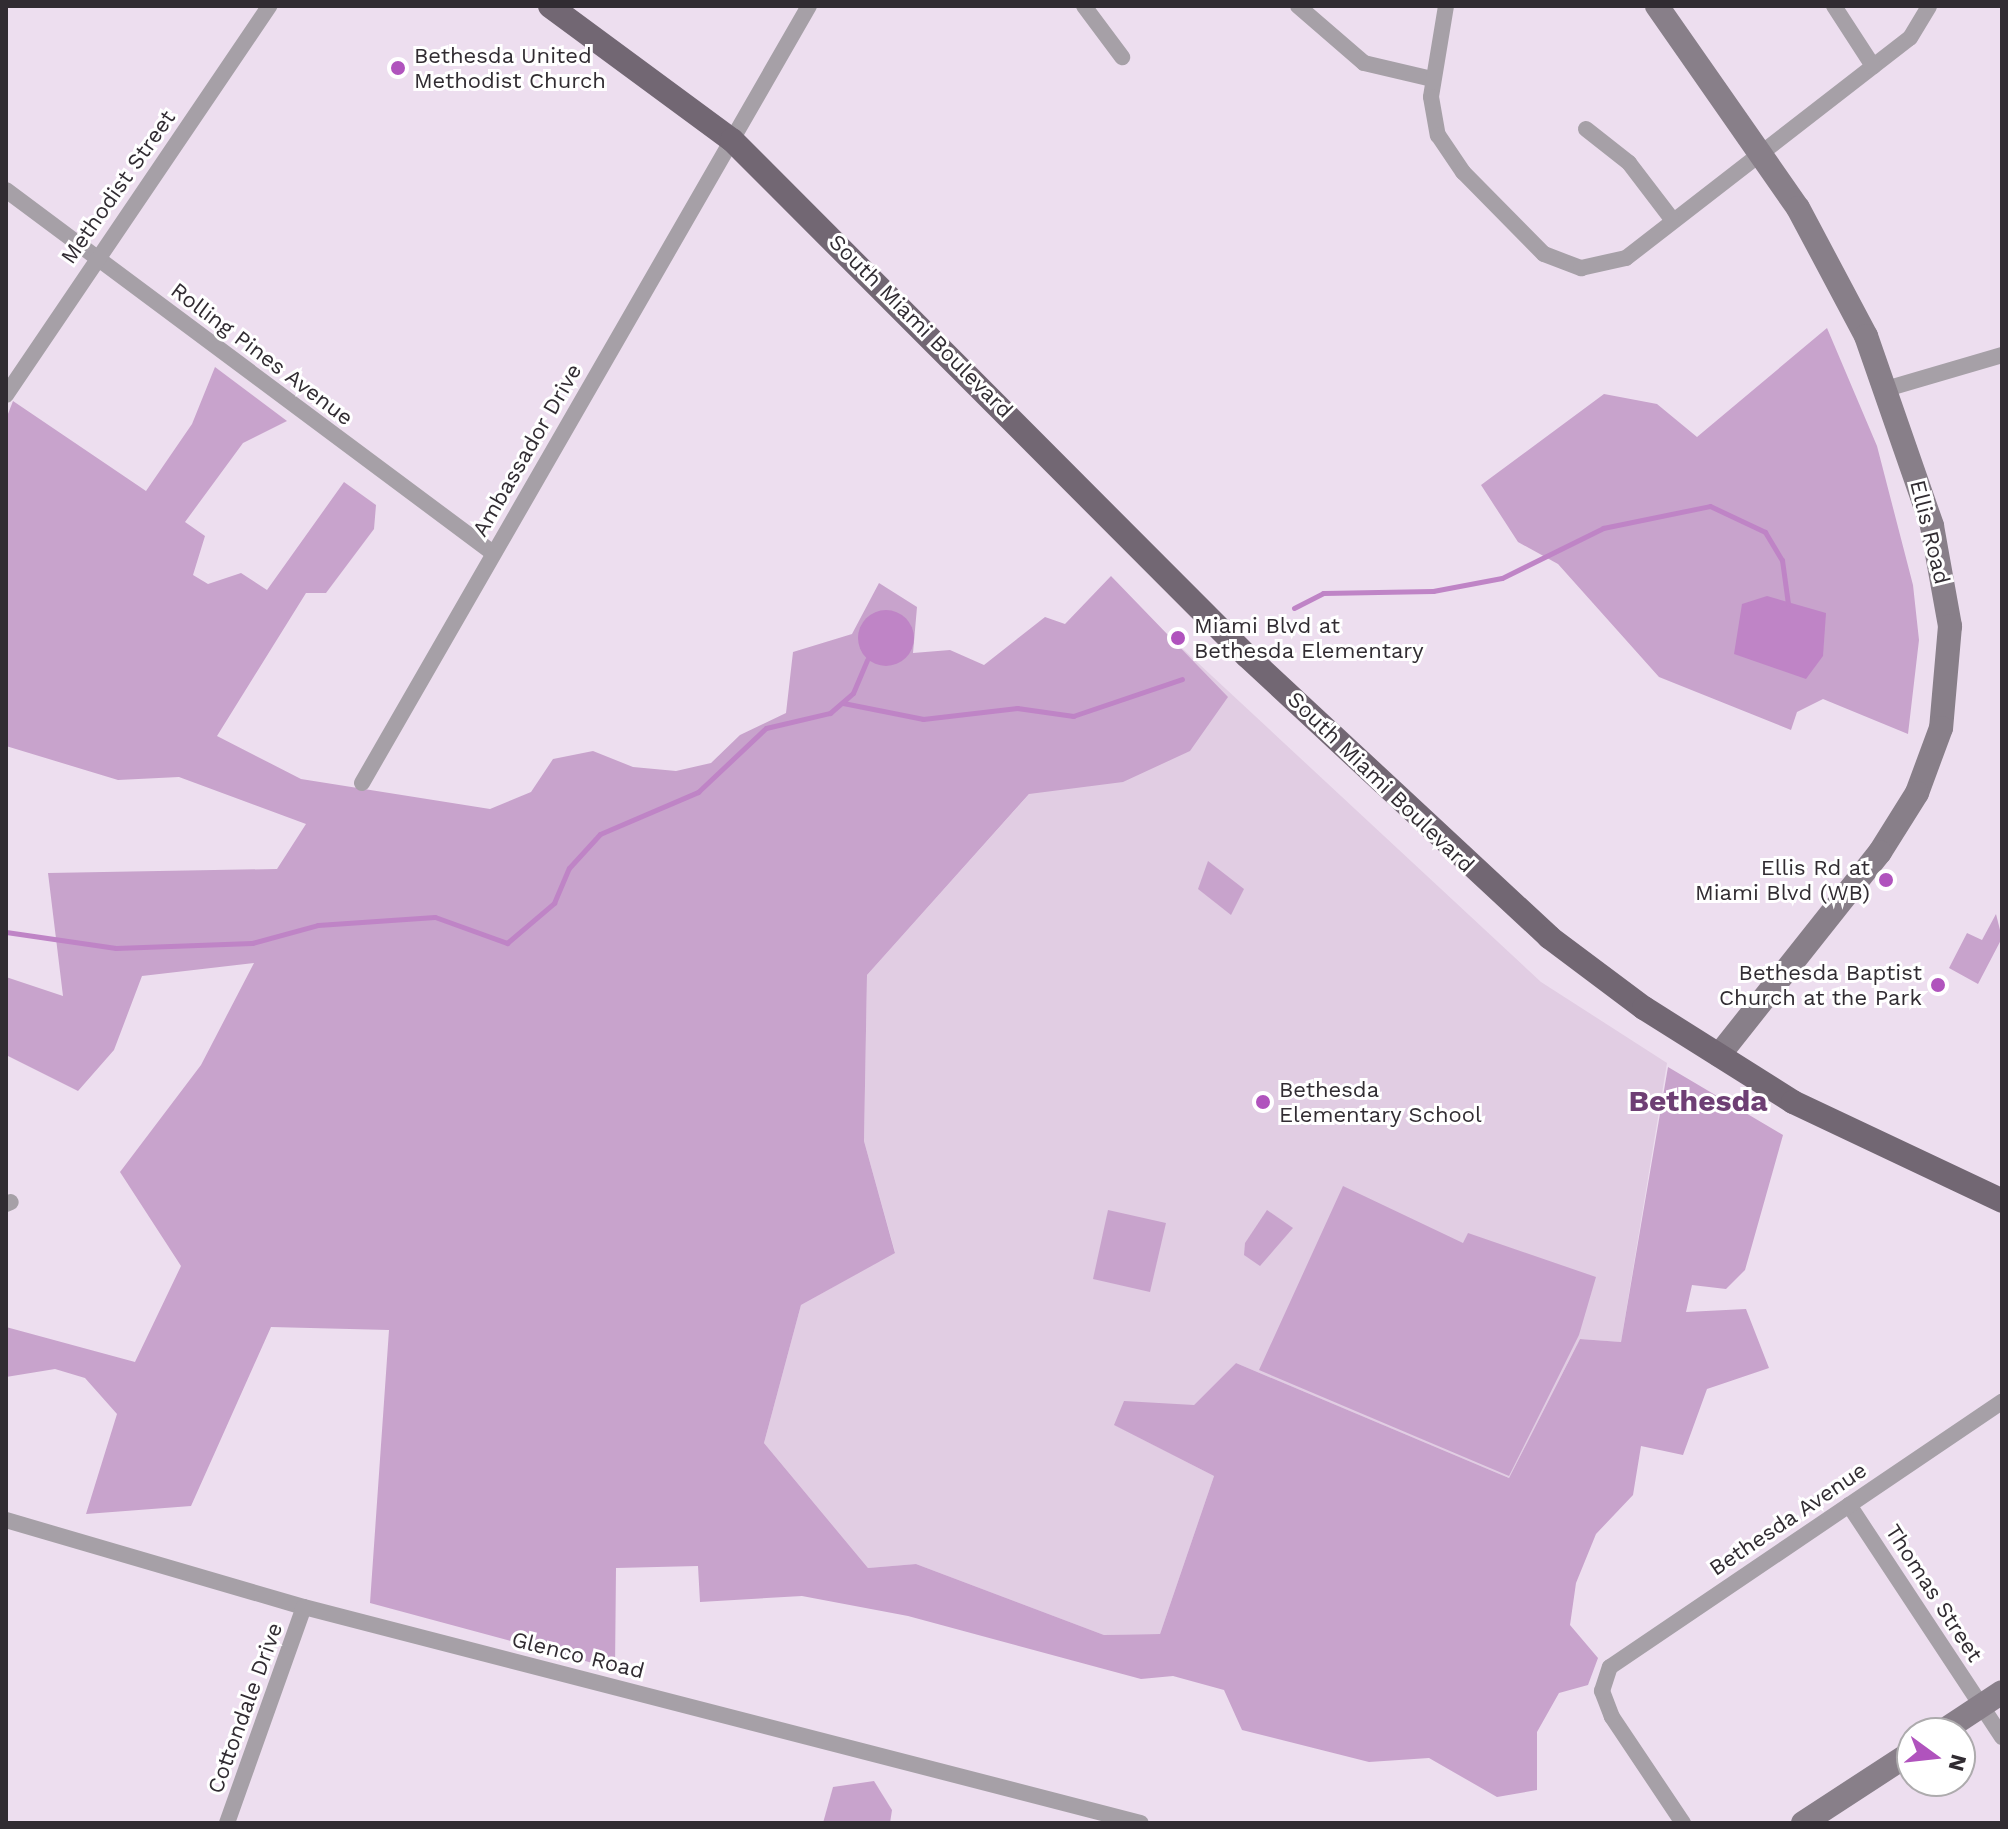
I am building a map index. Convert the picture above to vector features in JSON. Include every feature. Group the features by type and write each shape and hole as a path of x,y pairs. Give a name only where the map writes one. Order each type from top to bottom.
{"main road":[{"name":"South Miami Boulevard","path":"550,6 732,140 1454,853 1590,969 1719,1055 1841,1129 2002,1201"},
{"name":"Ellis Road","path":"1657,6 1756,150 1842,285 1886,389 1932,526 1948,611 1941,728 1917,793 1880,852 1719,1055"},
{"path":"1964,1717 1992,1699"},
{"path":"1803,1823 1896,1762"}],"street":[{"name":"Methodist Street","path":"6,395 96,257 269,6"},
{"name":"Ambassador Drive","path":"362,783 809,6"},
{"path":"1084,6 1122,57"},
{"path":"1298,6 1364,63 1432,79"},
{"path":"1446,6 1432,79 1434,121 1448,154 1556,261 1581,268 1616,263 1756,150 1910,38 1929,6"},
{"path":"1834,6 1873,66"},
{"path":"1586,129 1629,163 1671,218"},
{"name":"Rolling Pines Avenue","path":"6,190 493,553"},
{"path":"1886,389 2002,355"},
{"name":"Bethesda Avenue","path":"1683,1823 1612,1717 1605,1679 1617,1659 2002,1402"},
{"name":"Thomas Street","path":"1849,1505 1992,1699 2002,1737"},
{"name":"Glenco Road","path":"6,1520 304,1607 1141,1823"},
{"name":"Cottondale Drive","path":"227,1823 304,1607"}],"shaded area":[{"path":"1827,328 1877,446 1913,585 1919,640 1908,734 1823,699 1797,712 1791,730 1659,677 1558,564 1518,542 1481,485 1604,394 1657,404 1697,437"},
{"path":"215,367 287,421 243,443 185,522 205,536 193,575 208,584 241,573 267,590 344,482 376,505 374,529 326,593 306,593 217,736 301,779 490,809 531,792 553,759 593,751 633,767 676,771 711,763 740,735 786,713 793,652 852,634 879,583 917,607 913,653 950,650 984,665 1045,617 1065,624 1111,576 1228,697 1190,751 1123,782 1029,794 867,975 864,1141 895,1253 801,1305 764,1443 868,1568 916,1564 1104,1635 1160,1634 1214,1476 1114,1425 1124,1401 1194,1405 1236,1363 1509,1478 1580,1339 1621,1342 1668,1067 1783,1135 1745,1270 1726,1289 1692,1285 1686,1312 1746,1309 1769,1368 1707,1389 1683,1455 1641,1446 1633,1495 1596,1534 1576,1583 1570,1625 1598,1658 1588,1685 1559,1693 1537,1732 1537,1790 1497,1797 1429,1758 1369,1762 1242,1730 1224,1690 1173,1676 1141,1679 908,1616 802,1596 700,1602 698,1566 616,1568 615,1669 370,1603 389,1330 271,1327 191,1506 86,1514 117,1414 85,1378 55,1369 6,1377 6,1327 135,1362 181,1266 120,1172 201,1065 254,963 142,976 114,1050 78,1091 6,1055 6,977 63,996 48,873 277,869 306,824 179,777 118,780 6,746 6,419 13,401 146,491 192,424"},
{"path":"1767,596 1826,613 1823,656 1806,679 1734,654 1742,604"},
{"path":"886,610 906,618 914,638 906,658 886,666 866,658 858,638 866,618"},
{"name":"Bethesda Elementary School","path":"1170,637 1541,982 1667,1063 1621,1342 1580,1339 1509,1478 1236,1363 1194,1405 1115,1425 1214,1476 1160,1634 1104,1635 916,1564 868,1568 764,1443 801,1305 895,1252 864,1141 867,975"},
{"path":"1208,861 1244,889 1231,915 1198,889"},
{"path":"1996,914 2002,938 1978,984 1949,968 1967,933 1982,940"},
{"path":"1343,1186 1463,1243 1468,1233 1596,1277 1579,1335 1509,1476 1259,1370"},
{"path":"1108,1210 1166,1223 1150,1292 1093,1279"},
{"path":"1267,1210 1293,1228 1260,1266 1244,1255 1245,1243"},
{"path":"874,1781 892,1810 890,1823 823,1823 833,1787"}],"waterway":[{"path":"1294,608 1323,593 1433,591 1502,578 1603,528 1710,506 1765,532 1782,560 1788,604"},
{"path":"6,932 116,948 252,943 318,925 435,917 507,943 554,903 569,868 600,834 698,792 766,728 830,713 853,693 867,660"},
{"path":"843,703 923,719 1017,708 1073,716 1182,679"}],"place":[{"name":"Bethesda United Methodist Church","path":"398,68"},
{"name":"Miami Blvd at Bethesda Elementary","path":"1178,638"},
{"name":"Ellis Rd at Miami Blvd (WB)","path":"1886,880"},
{"name":"Bethesda Baptist Church at the Park","path":"1938,985"},
{"name":"Bethesda Elementary School","path":"1263,1102"}],"district":[{"name":"Bethesda","path":"1698,1101"}]}
